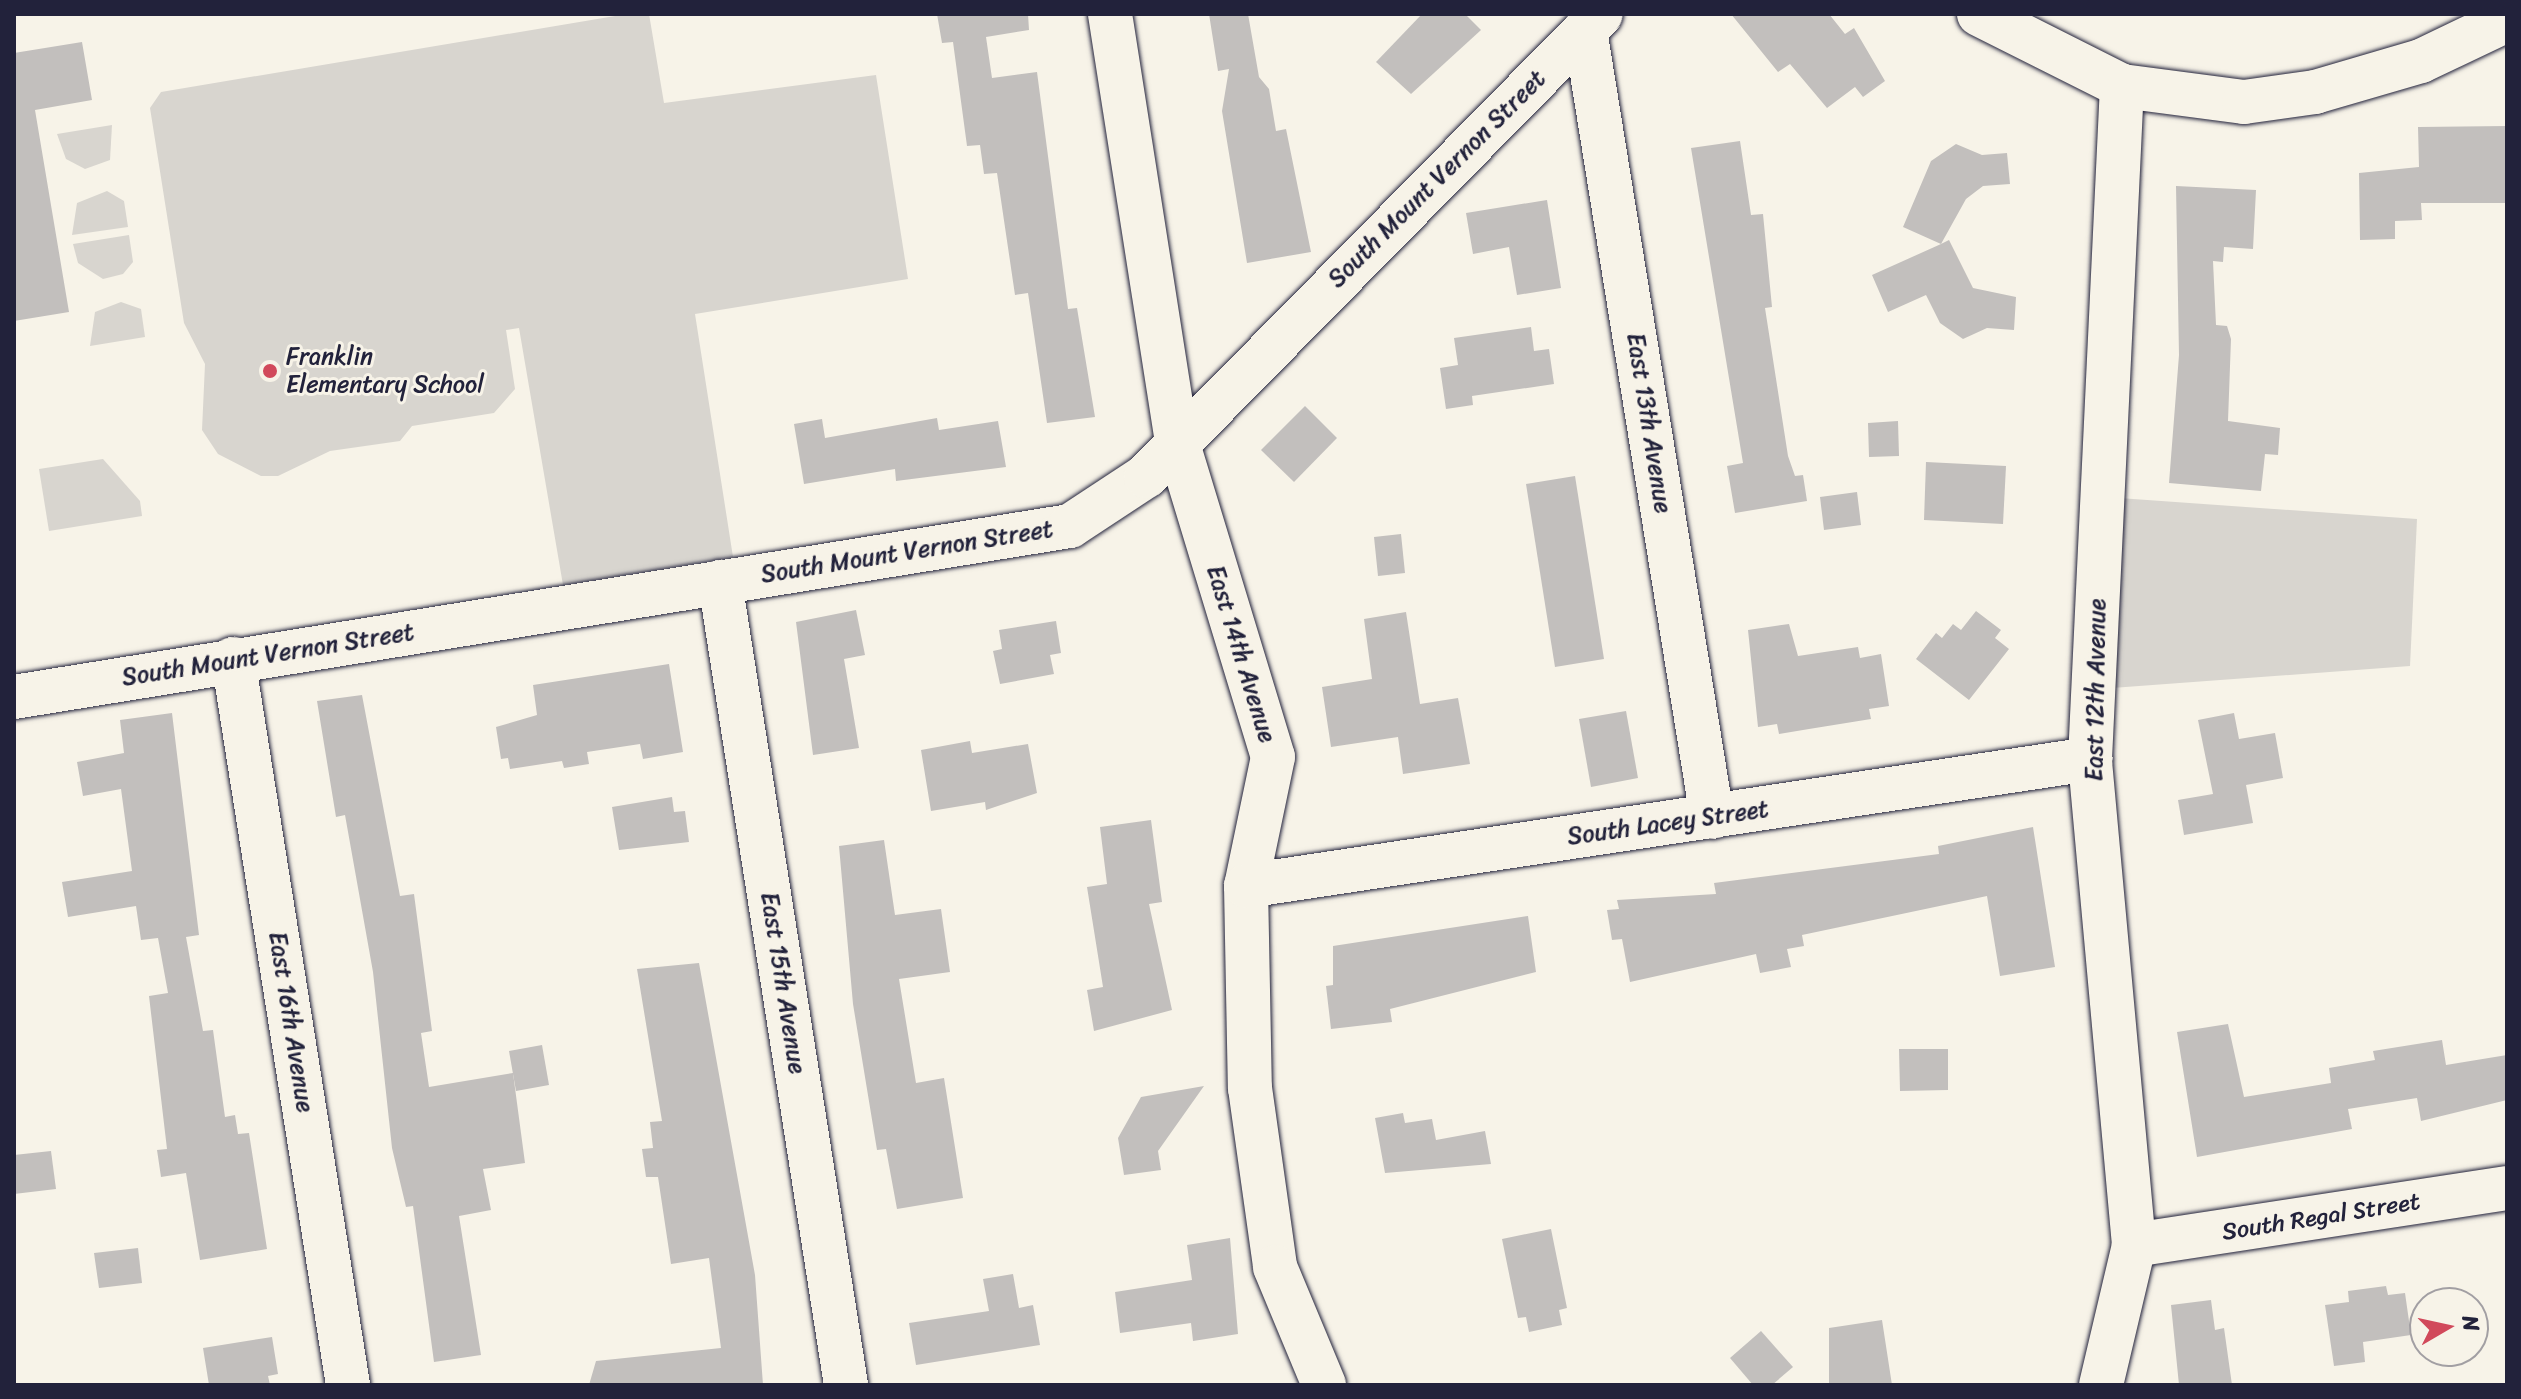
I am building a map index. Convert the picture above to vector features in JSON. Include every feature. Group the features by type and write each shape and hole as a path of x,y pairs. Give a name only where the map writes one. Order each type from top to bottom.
{"street":[{"name":"East 14th Avenue","path":"1110,14 1177,441 1273,757 1246,886 1250,1088 1269,1239 1316,1384"},
{"path":"1979,14 2122,86 2244,102 2315,92 2421,61 2507,20"},
{"name":"South Mount Vernon Street","path":"14,697 233,659 1070,526 1124,496 1593,22"},
{"name":"East 13th Avenue","path":"1593,22 1712,817"},
{"name":"East 12th Avenue","path":"2101,1385 2134,1245 2090,759 2122,86"},
{"name":"East 15th Avenue","path":"720,582 846,1385"},
{"name":"East 16th Avenue","path":"233,659 348,1385"},
{"name":"South Lacey Street","path":"1246,886 2090,759"},
{"name":"South Regal Street","path":"2134,1245 2507,1188"}],"shaded area":[{"path":"627,14 649,14 664,103 876,75 908,279 695,314 733,557 563,585 519,328 506,330 515,389 494,413 412,426 400,441 330,451 278,476 261,476 218,454 202,430 205,364 184,323 150,108 161,92"},
{"path":"112,125 110,160 85,169 66,159 57,134"},
{"path":"107,191 124,201 128,227 72,235 77,203"},
{"path":"129,235 133,262 123,274 103,279 78,263 73,244"},
{"path":"121,302 141,309 145,337 90,346 95,312"},
{"path":"103,459 140,501 142,516 49,531 39,469"},
{"path":"2119,498 2417,519 2410,666 2112,688"}],"building":[{"path":"937,14 1028,14 1029,30 986,37 992,78 1037,72 1068,309 1077,308 1095,417 1047,423 1028,293 1015,295 997,173 984,174 980,145 967,146 953,42 942,43"},
{"path":"1209,14 1248,14 1259,77 1269,89 1276,131 1286,129 1311,252 1247,263 1222,111 1229,69 1218,71"},
{"path":"1422,14 1465,14 1481,30 1411,94 1376,62"},
{"path":"1731,14 1829,14 1845,34 1854,28 1885,81 1863,97 1855,87 1827,108 1790,64 1778,72"},
{"path":"82,42 92,100 35,110 69,312 14,321 14,53"},
{"path":"2507,126 2507,203 2421,203 2422,220 2395,221 2395,239 2360,240 2359,173 2419,167 2418,127"},
{"path":"1740,141 1751,215 1763,214 1772,307 1765,308 1788,456 1795,476 1803,475 1807,501 1735,513 1727,466 1743,463 1691,148"},
{"path":"1956,144 1982,155 2007,153 2010,184 1983,186 1966,199 1941,244 1903,227 1931,161"},
{"path":"2176,186 2256,190 2253,249 2224,247 2223,262 2213,261 2216,325 2227,326 2231,339 2228,421 2280,428 2278,455 2265,454 2261,491 2169,483 2179,355"},
{"path":"1547,200 1561,288 1517,295 1509,247 1473,254 1466,213"},
{"path":"1949,240 1973,288 2016,297 2014,330 1987,328 1963,339 1940,323 1926,295 1888,312 1872,275"},
{"path":"1531,327 1534,351 1549,349 1554,384 1472,396 1473,405 1446,409 1440,368 1458,365 1454,338"},
{"path":"1305,406 1337,438 1294,482 1261,450"},
{"path":"937,418 939,430 998,421 1006,467 896,481 895,469 804,484 794,424 822,419 825,438"},
{"path":"1898,421 1899,456 1869,457 1868,423"},
{"path":"1926,462 2006,466 2003,524 1924,520"},
{"path":"1575,476 1604,659 1555,667 1526,484"},
{"path":"1857,492 1861,525 1824,530 1820,497"},
{"path":"1401,534 1405,573 1378,576 1374,537"},
{"path":"856,610 865,655 844,659 859,748 813,755 796,622"},
{"path":"1976,611 2001,630 1995,638 2009,649 1969,700 1916,659 1936,633 1942,638 1953,624 1961,630"},
{"path":"1406,612 1420,704 1458,698 1470,764 1403,774 1398,737 1331,747 1322,687 1372,679 1364,619"},
{"path":"1056,621 1061,653 1050,655 1054,674 1000,684 993,651 1002,649 999,630"},
{"path":"1789,624 1798,656 1858,647 1860,658 1881,654 1889,706 1869,709 1871,719 1779,734 1777,724 1758,727 1748,630"},
{"path":"669,664 683,752 643,759 640,744 587,752 589,764 564,768 562,761 510,769 508,758 501,759 496,727 537,715 533,685"},
{"path":"362,695 400,896 414,894 432,1031 421,1033 429,1087 513,1073 525,1163 483,1169 491,1210 459,1216 481,1355 434,1362 413,1206 406,1207 392,1148 373,972 345,815 336,817 317,701"},
{"path":"1626,711 1638,778 1591,787 1579,719"},
{"path":"172,713 199,935 186,937 203,1031 213,1030 225,1117 235,1115 238,1134 249,1133 267,1249 200,1260 186,1173 161,1177 157,1150 167,1149 149,996 168,993 158,938 141,940 136,906 68,917 62,882 132,871 121,789 83,796 77,762 124,753 120,720"},
{"path":"2234,713 2239,739 2275,733 2283,778 2246,785 2253,823 2184,835 2178,800 2213,794 2198,720"},
{"path":"970,741 972,753 1028,744 1037,793 986,810 985,802 931,811 921,750"},
{"path":"672,797 674,812 685,811 689,842 619,850 612,807"},
{"path":"1151,820 1162,902 1149,904 1172,1010 1094,1031 1087,990 1103,987 1087,887 1107,884 1100,827"},
{"path":"2033,827 2055,967 2000,976 1987,896 1802,935 1804,946 1787,949 1791,967 1760,973 1756,954 1630,982 1622,939 1612,940 1607,910 1619,909 1617,900 1716,894 1714,883 1939,854 1938,846"},
{"path":"884,840 895,915 941,909 950,972 899,979 916,1083 944,1078 963,1198 897,1209 886,1149 877,1150 853,1004 839,846"},
{"path":"1528,916 1536,972 1390,1009 1392,1022 1331,1029 1326,986 1333,985 1333,946"},
{"path":"699,963 755,1275 763,1385 589,1385 596,1361 721,1348 709,1258 671,1264 658,1177 646,1177 642,1149 653,1148 650,1122 662,1121 637,969"},
{"path":"2228,1024 2244,1097 2331,1083 2329,1068 2375,1060 2373,1051 2442,1040 2446,1065 2507,1055 2507,1100 2421,1121 2417,1098 2348,1109 2352,1129 2197,1157 2177,1032"},
{"path":"542,1045 549,1085 516,1091 509,1051"},
{"path":"1899,1049 1948,1049 1948,1090 1900,1091"},
{"path":"1204,1086 1158,1151 1161,1170 1124,1175 1118,1138 1141,1097"},
{"path":"1403,1113 1405,1123 1432,1119 1436,1140 1485,1131 1491,1164 1385,1173 1375,1118"},
{"path":"51,1151 56,1189 14,1194 14,1155"},
{"path":"1551,1229 1567,1308 1559,1310 1562,1325 1529,1332 1526,1317 1518,1318 1502,1239"},
{"path":"1230,1238 1238,1334 1193,1341 1191,1323 1120,1333 1115,1292 1192,1280 1187,1245"},
{"path":"138,1248 142,1283 99,1288 94,1253"},
{"path":"1013,1274 1019,1308 1033,1305 1040,1345 916,1365 909,1323 989,1311 983,1279"},
{"path":"2386,1286 2388,1295 2405,1293 2409,1335 2363,1342 2365,1362 2334,1366 2325,1305 2349,1302 2348,1291"},
{"path":"2211,1300 2215,1330 2224,1328 2232,1385 2179,1385 2171,1305"},
{"path":"1882,1320 1892,1385 1829,1385 1829,1328"},
{"path":"1761,1331 1793,1367 1772,1385 1753,1385 1730,1358"},
{"path":"272,1337 278,1374 268,1376 270,1385 209,1385 203,1348"}],"place":[{"name":"Franklin Elementary School","path":"270,371"}]}
